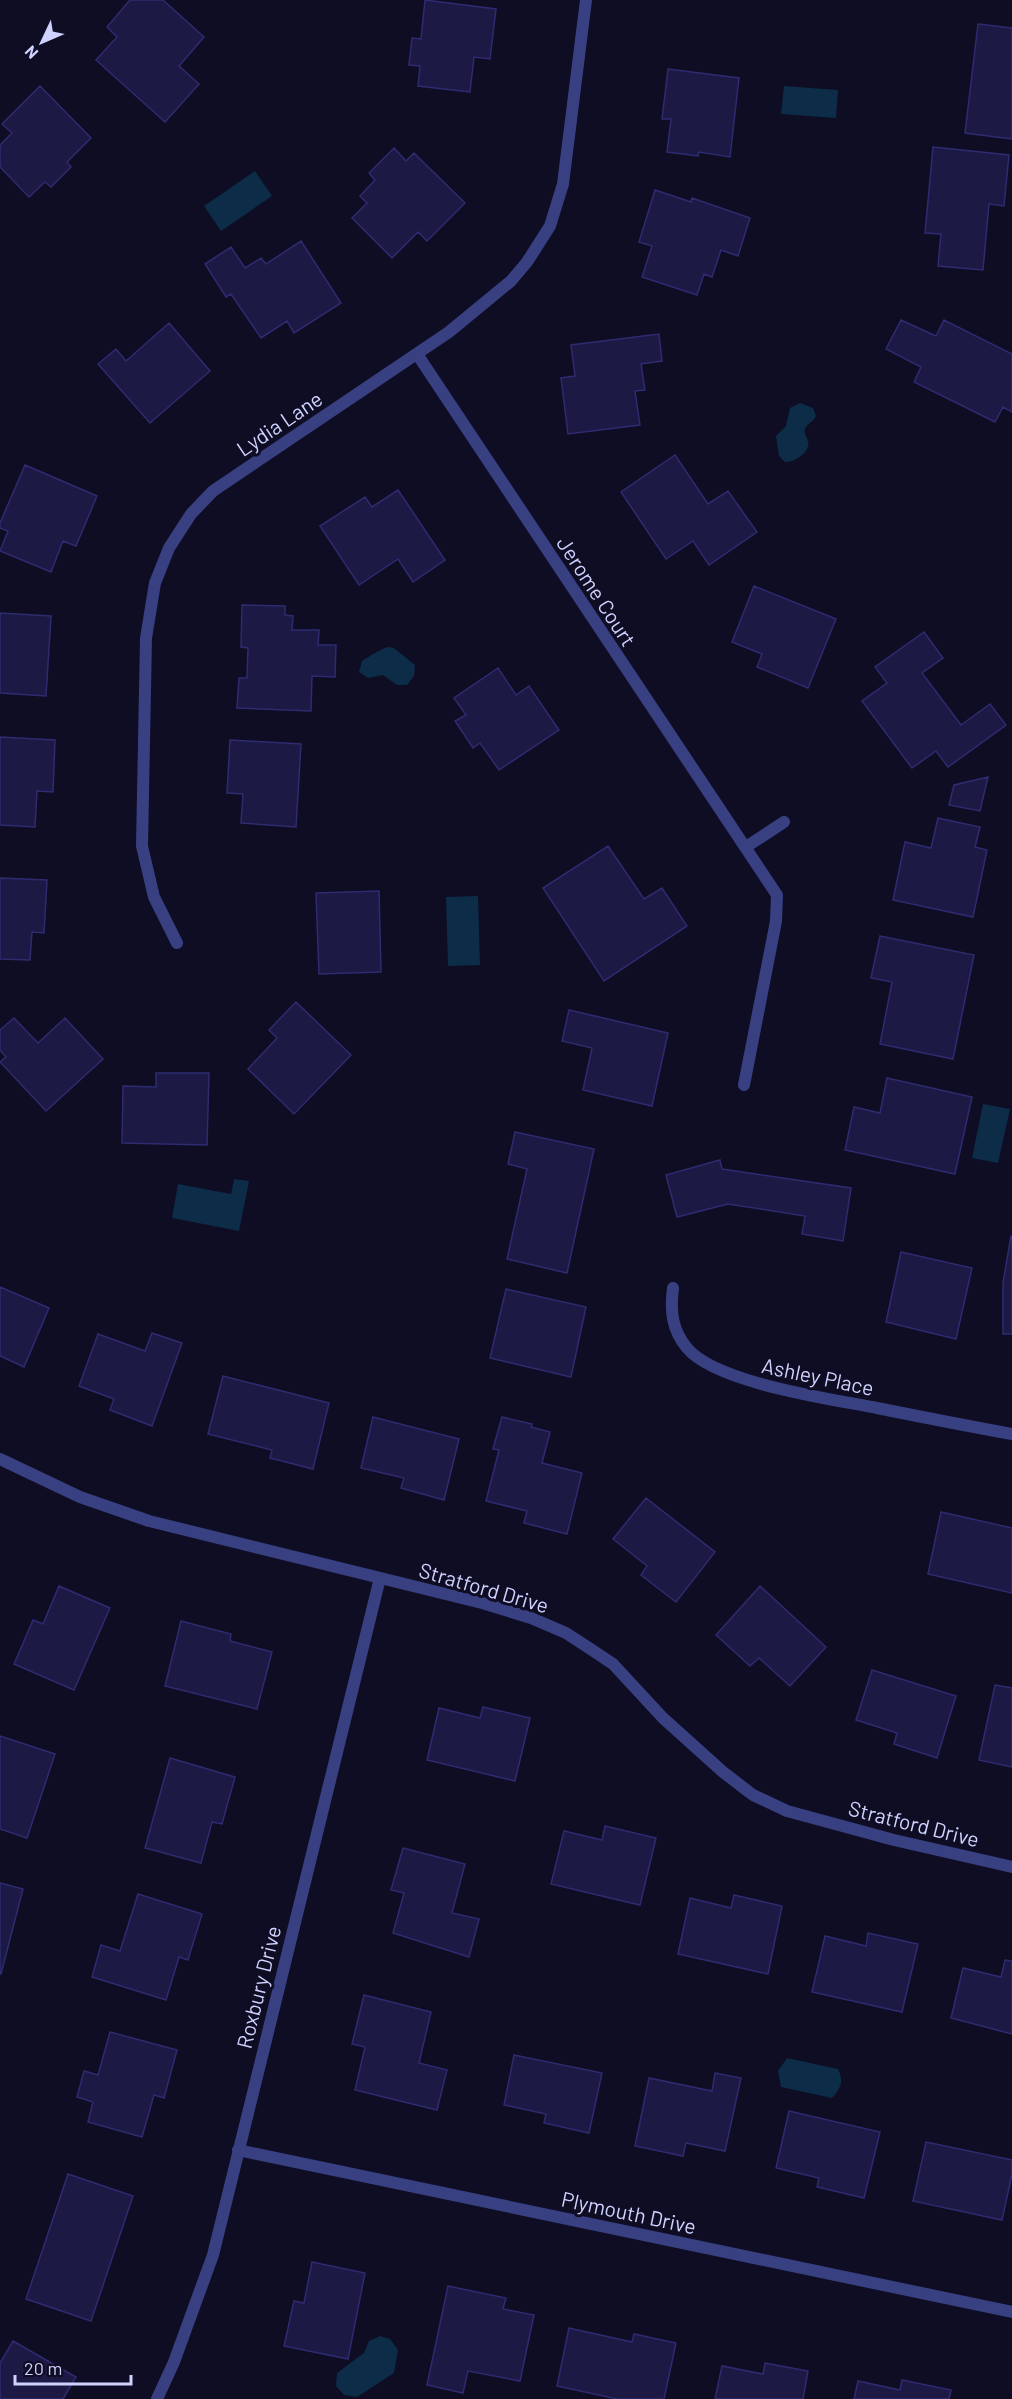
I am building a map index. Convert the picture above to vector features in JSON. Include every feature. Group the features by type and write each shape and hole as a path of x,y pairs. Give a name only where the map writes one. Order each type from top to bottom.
{"street":[{"name":"Lydia Lane","path":"177,943 154,897 142,846 146,638 156,583 169,548 191,514 213,491 417,354 511,281 550,226 563,184 586,0"},
{"name":"Jerome Court","path":"417,354 777,895 776,921 744,1085"},
{"path":"746,847 784,822"},
{"name":"Ashley Place","path":"673,1288 671,1318 678,1334 696,1356 725,1372 750,1381 839,1401 1012,1434"},
{"name":"Stratford Drive","path":"1,1463 80,1497 149,1521 482,1603 531,1618 566,1634 613,1665 663,1718 723,1772 753,1795 787,1811 894,1840 1012,1867"},
{"name":"Roxbury Drive","path":"157,2399 174,2362 213,2254 380,1578"},
{"name":"Plymouth Drive","path":"238,2150 1012,2313"}],"water":[{"path":"784,86 838,90 836,118 781,114"},
{"path":"255,171 272,196 221,231 204,206"},
{"path":"800,403 813,408 816,416 805,429 807,449 797,459 785,462 779,456 776,436 786,426 790,408"},
{"path":"388,647 394,648 415,665 414,676 407,685 397,685 383,675 368,678 359,672 362,661"},
{"path":"478,896 480,965 448,966 446,897"},
{"path":"983,1104 1010,1109 998,1163 972,1158"},
{"path":"234,1179 249,1181 239,1231 172,1218 178,1184 231,1194"},
{"path":"787,2058 838,2069 841,2084 838,2091 832,2098 781,2087 778,2071"},
{"path":"380,2336 390,2339 398,2350 394,2373 357,2397 344,2395 336,2386 337,2373 364,2353 369,2341"}],"building":[{"path":"130,0 163,0 204,37 179,66 199,84 165,122 96,60 117,37 107,27"},
{"path":"425,0 496,9 490,59 474,57 470,92 418,86 420,66 409,65 412,38 421,39"},
{"path":"978,24 1012,28 1012,139 965,133"},
{"path":"668,69 739,78 730,157 699,152 698,156 667,152 671,119 662,119"},
{"path":"40,86 91,138 67,162 71,167 51,187 45,182 29,197 0,167 0,145 12,133 2,124"},
{"path":"933,147 1009,155 1004,206 989,204 983,270 938,266 941,234 925,233"},
{"path":"394,148 406,161 414,153 465,203 427,241 418,232 392,258 352,218 367,203 360,196 375,180 369,173"},
{"path":"655,190 691,202 692,198 750,218 738,256 721,250 712,277 704,274 697,295 642,277 652,246 639,242"},
{"path":"301,241 341,303 294,333 287,321 261,338 231,294 226,297 205,264 231,247 245,268 261,258 266,264"},
{"path":"901,320 936,336 944,320 1012,354 1012,412 1003,407 995,422 914,382 921,367 886,349"},
{"path":"169,323 210,371 150,423 98,364 116,349 126,361"},
{"path":"659,334 662,361 641,364 645,390 635,391 640,425 568,434 561,378 575,376 571,345"},
{"path":"675,455 708,504 728,491 757,532 709,565 693,541 666,559 621,492"},
{"path":"25,465 97,496 76,546 63,541 51,572 0,551 8,531 0,528 0,523"},
{"path":"398,490 445,560 413,582 398,559 359,585 320,526 365,497 372,507"},
{"path":"754,586 836,619 808,688 757,667 762,654 732,642"},
{"path":"242,605 285,606 285,615 293,616 292,630 319,630 318,645 336,645 335,677 312,676 311,711 237,708 239,678 247,678 248,648 241,647"},
{"path":"0,613 51,616 46,696 0,693"},
{"path":"924,632 943,658 922,673 961,725 990,704 1006,725 948,767 936,751 912,768 862,701 887,683 875,667"},
{"path":"498,668 516,695 529,686 559,730 499,770 480,743 473,748 455,721 466,715 454,698"},
{"path":"0,737 55,740 53,792 37,791 35,827 0,825"},
{"path":"230,740 301,744 296,827 241,823 243,794 227,793"},
{"path":"988,777 980,811 949,805 954,785"},
{"path":"938,818 980,827 975,847 987,850 973,917 893,900 905,842 931,848"},
{"path":"608,846 644,899 662,888 687,926 604,981 543,888"},
{"path":"0,878 47,880 44,933 32,932 30,960 0,959"},
{"path":"379,891 381,972 319,974 316,893"},
{"path":"880,936 974,955 953,1059 880,1044 892,982 871,978"},
{"path":"296,1002 351,1055 294,1114 248,1069 277,1038 269,1030"},
{"path":"569,1010 668,1033 652,1106 583,1090 592,1048 562,1041"},
{"path":"14,1018 38,1043 65,1018 103,1059 46,1111 0,1062 6,1057 0,1050 0,1030"},
{"path":"156,1073 209,1073 207,1145 122,1143 123,1086 156,1087"},
{"path":"887,1078 972,1097 955,1174 845,1150 854,1107 880,1113"},
{"path":"515,1132 594,1149 567,1273 507,1259 527,1169 508,1164"},
{"path":"720,1160 722,1169 851,1188 843,1241 802,1234 805,1216 728,1204 677,1217 666,1175"},
{"path":"1011,1236 1012,1334 1003,1334 1003,1283"},
{"path":"901,1252 972,1268 956,1339 886,1322"},
{"path":"0,1287 49,1308 24,1367 0,1356"},
{"path":"506,1289 586,1307 571,1377 490,1358"},
{"path":"152,1333 182,1343 152,1426 110,1410 114,1399 79,1386 98,1334 145,1351"},
{"path":"223,1376 329,1403 313,1469 270,1458 272,1450 208,1434"},
{"path":"373,1417 459,1439 444,1500 401,1488 404,1478 361,1468"},
{"path":"502,1417 532,1424 531,1427 550,1432 542,1463 582,1473 567,1534 524,1523 527,1511 486,1501 499,1450 493,1449"},
{"path":"646,1498 715,1552 676,1602 641,1575 647,1566 613,1539"},
{"path":"941,1512 1012,1528 1012,1593 928,1574"},
{"path":"59,1586 110,1608 74,1690 14,1664 33,1620 43,1624"},
{"path":"760,1586 826,1647 790,1686 759,1658 750,1666 716,1635"},
{"path":"181,1621 231,1634 230,1641 272,1652 257,1709 165,1686"},
{"path":"872,1670 956,1696 937,1758 894,1744 897,1733 856,1720"},
{"path":"995,1685 1012,1688 1012,1767 979,1760"},
{"path":"483,1707 530,1718 515,1781 427,1760 439,1708 480,1718"},
{"path":"0,1736 55,1754 27,1838 0,1829"},
{"path":"170,1758 235,1777 222,1824 212,1822 201,1863 145,1848"},
{"path":"605,1826 656,1838 640,1905 551,1884 564,1831 602,1840"},
{"path":"403,1848 465,1864 452,1913 479,1919 469,1957 393,1933 404,1893 391,1890"},
{"path":"0,1883 23,1889 1,1974 0,1974"},
{"path":"138,1894 202,1914 188,1960 179,1957 166,2000 92,1977 101,1945 120,1951"},
{"path":"734,1895 782,1906 768,1974 678,1954 690,1898 731,1908"},
{"path":"868,1933 918,1944 902,2012 812,1992 825,1936 866,1946"},
{"path":"1005,1960 1012,1961 1012,2034 951,2018 963,1968 1001,1977"},
{"path":"364,1995 431,2012 419,2063 447,2070 437,2110 355,2090 365,2047 352,2044"},
{"path":"110,2032 177,2050 164,2098 154,2095 142,2137 88,2122 93,2102 77,2097 84,2071 98,2075"},
{"path":"514,2055 602,2073 589,2133 544,2123 546,2114 504,2105"},
{"path":"715,2073 741,2078 725,2151 686,2143 683,2156 635,2146 649,2078 712,2091"},
{"path":"789,2111 880,2132 864,2198 817,2187 819,2178 776,2168"},
{"path":"926,2142 1012,2160 1012,2174 1002,2220 913,2201"},
{"path":"68,2174 133,2196 91,2321 26,2299"},
{"path":"312,2262 365,2273 348,2359 284,2346 294,2301 304,2303"},
{"path":"448,2286 506,2298 503,2309 534,2315 520,2381 468,2371 463,2393 427,2385"},
{"path":"569,2328 632,2342 634,2334 676,2343 664,2399 617,2399 557,2386"},
{"path":"13,2341 76,2377 63,2399 0,2399 0,2363"},
{"path":"765,2363 808,2371 803,2399 715,2399 722,2366 763,2374"},
{"path":"902,2380 951,2390 949,2399 854,2399 858,2381 900,2390"}]}
